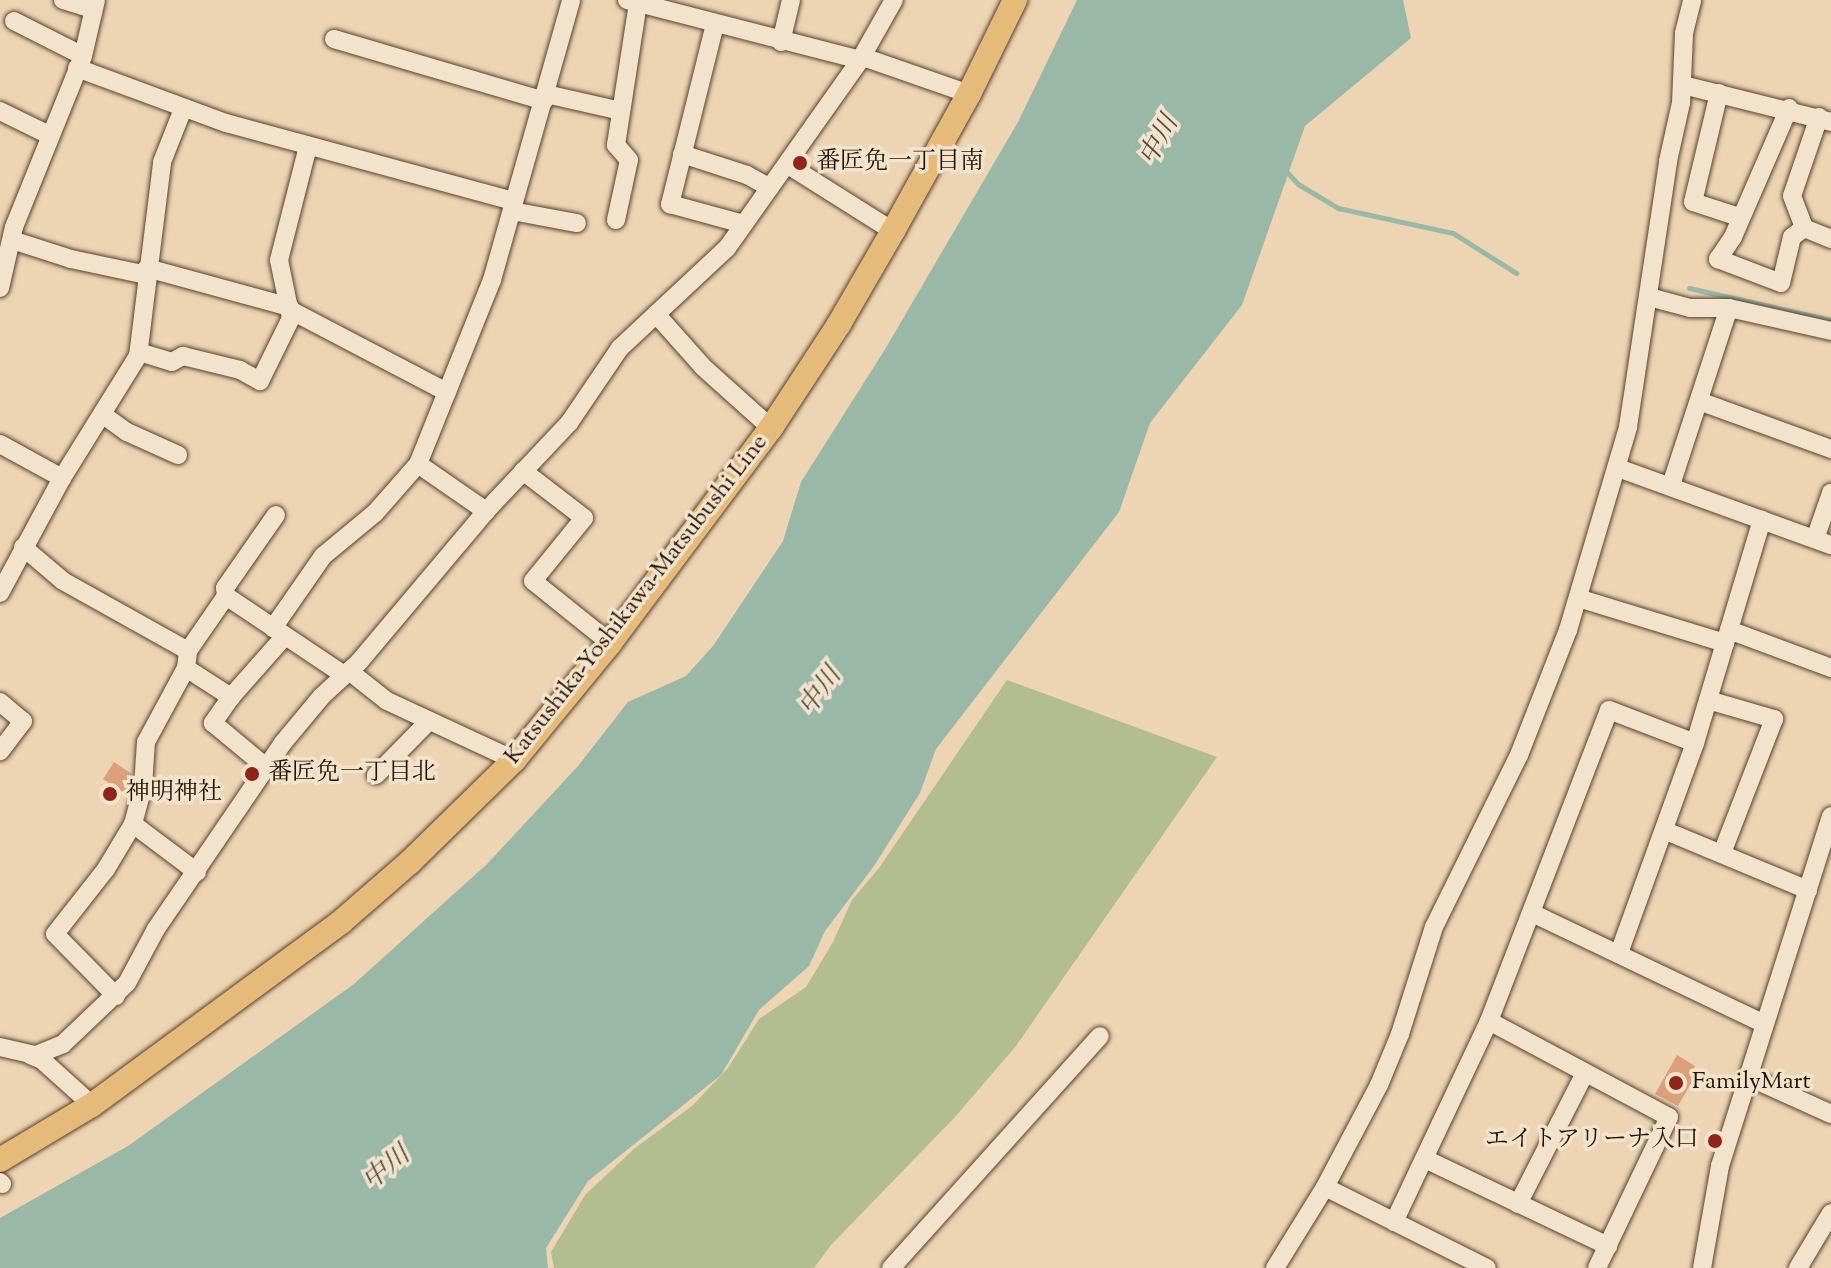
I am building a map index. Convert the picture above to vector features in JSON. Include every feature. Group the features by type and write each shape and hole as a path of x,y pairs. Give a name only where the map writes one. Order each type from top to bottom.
{"main road":[{"name":"Katsushika-Yoshikawa-Matsubushi Line","path":"1,1175 341,922 453,823 514,760 610,643 771,428 839,324 893,231 969,94 1015,0"}],"street":[{"path":"0,288 12,240 49,135 80,62 95,5 63,0"},
{"path":"266,767 213,723 279,632 323,556 375,513 418,464 488,291 571,0"},
{"path":"781,42 791,0"},
{"path":"30,1055 63,1044 116,996 133,975 156,929 266,767 306,714 346,673 486,511 569,423 620,348 708,268 788,165 862,58 894,0"},
{"path":"616,220 629,160 616,145 632,2 668,5 715,24 781,42 862,58 969,94"},
{"path":"1284,1265 1379,1085 1400,1034 1434,927 1525,743 1554,671 1578,598 1618,468 1683,85 1690,7"},
{"path":"14,21 80,62 183,109 577,223"},
{"path":"715,24 670,204 743,224"},
{"path":"334,39 545,98 621,111"},
{"path":"1683,85 1825,119 1792,196 1804,228 1831,239"},
{"path":"1719,93 1693,202 1739,217"},
{"path":"1789,108 1739,217 1733,237 1718,259 1781,283 1792,237 1804,228"},
{"path":"0,593 62,478 139,352 162,162 183,109"},
{"path":"0,111 49,135"},
{"path":"139,352 172,362 183,356 240,370 260,381 291,318 279,260 308,146"},
{"path":"682,154 747,175 770,188"},
{"path":"788,165 893,231"},
{"path":"12,240 71,259 147,272 290,308 447,392"},
{"path":"1649,297 1690,308 1729,308 1831,331"},
{"path":"1671,485 1729,308"},
{"path":"656,314 703,367 771,428"},
{"path":"1699,401 1831,449"},
{"path":"102,414 127,432 178,455"},
{"path":"0,444 62,478"},
{"path":"418,464 486,511"},
{"path":"1618,468 1823,542 1831,493"},
{"path":"523,471 584,518 533,581 610,643"},
{"path":"116,996 55,934 106,869 133,824 143,786 143,743 187,659 226,596 225,588 276,515"},
{"path":"1619,953 1666,831 1762,520"},
{"path":"23,547 63,581 187,659 231,697"},
{"path":"226,596 387,701 514,760"},
{"path":"1578,598 1727,636 1831,668"},
{"path":"1708,700 1774,719 1722,853"},
{"path":"0,702 23,721 0,751"},
{"path":"1394,1222 1489,1021 1609,710 1695,743"},
{"path":"376,775 429,721"},
{"path":"1702,1268 1720,1166 1831,816"},
{"path":"133,824 197,872"},
{"path":"1666,831 1808,890"},
{"path":"1532,913 1765,1024"},
{"path":"1489,1021 1669,1117 1597,1268"},
{"path":"891,1268 1100,1036"},
{"path":"0,1047 42,1060 92,1105"},
{"path":"1518,1204 1585,1073"},
{"path":"1749,1077 1831,1114"},
{"path":"1425,1159 1608,1246"},
{"path":"1325,1187 1487,1268"},
{"path":"1798,1268 1831,1213"}],"green space":[{"path":"1007,680 1217,757 1016,1046 955,1117 831,1245 814,1268 554,1268 551,1252 585,1195 635,1148 692,1106 728,1068 759,1019 806,987 833,942 852,900 879,868"}],"water":[{"name":"中川","path":"1077,0 1403,0 1411,38 1305,126 1242,305 1150,423 1119,512 936,749 920,793 874,866 825,931 809,966 759,1010 721,1075 588,1181 546,1248 548,1268 0,1268 0,1218 128,1146 354,984 487,864 578,766 628,702 686,676 713,646 783,541 801,482 884,351 1018,122"}],"building":[{"path":"114,762 132,774 126,794 120,790 112,803 101,796 109,783 103,779"},
{"path":"1677,1055 1695,1066 1690,1076 1694,1078 1678,1106 1655,1094"}],"waterway":[{"path":"1284,169 1298,184 1338,208 1453,233 1516,273"},
{"path":"1689,288 1831,320"}],"place":[{"name":"番匠免一丁目南","path":"800,163"},
{"name":"番匠免一丁目北","path":"252,774"},
{"name":"神明神社","path":"110,794"},
{"name":"FamilyMart","path":"1676,1083"},
{"name":"エイトアリーナ入口","path":"1715,1141"}]}
